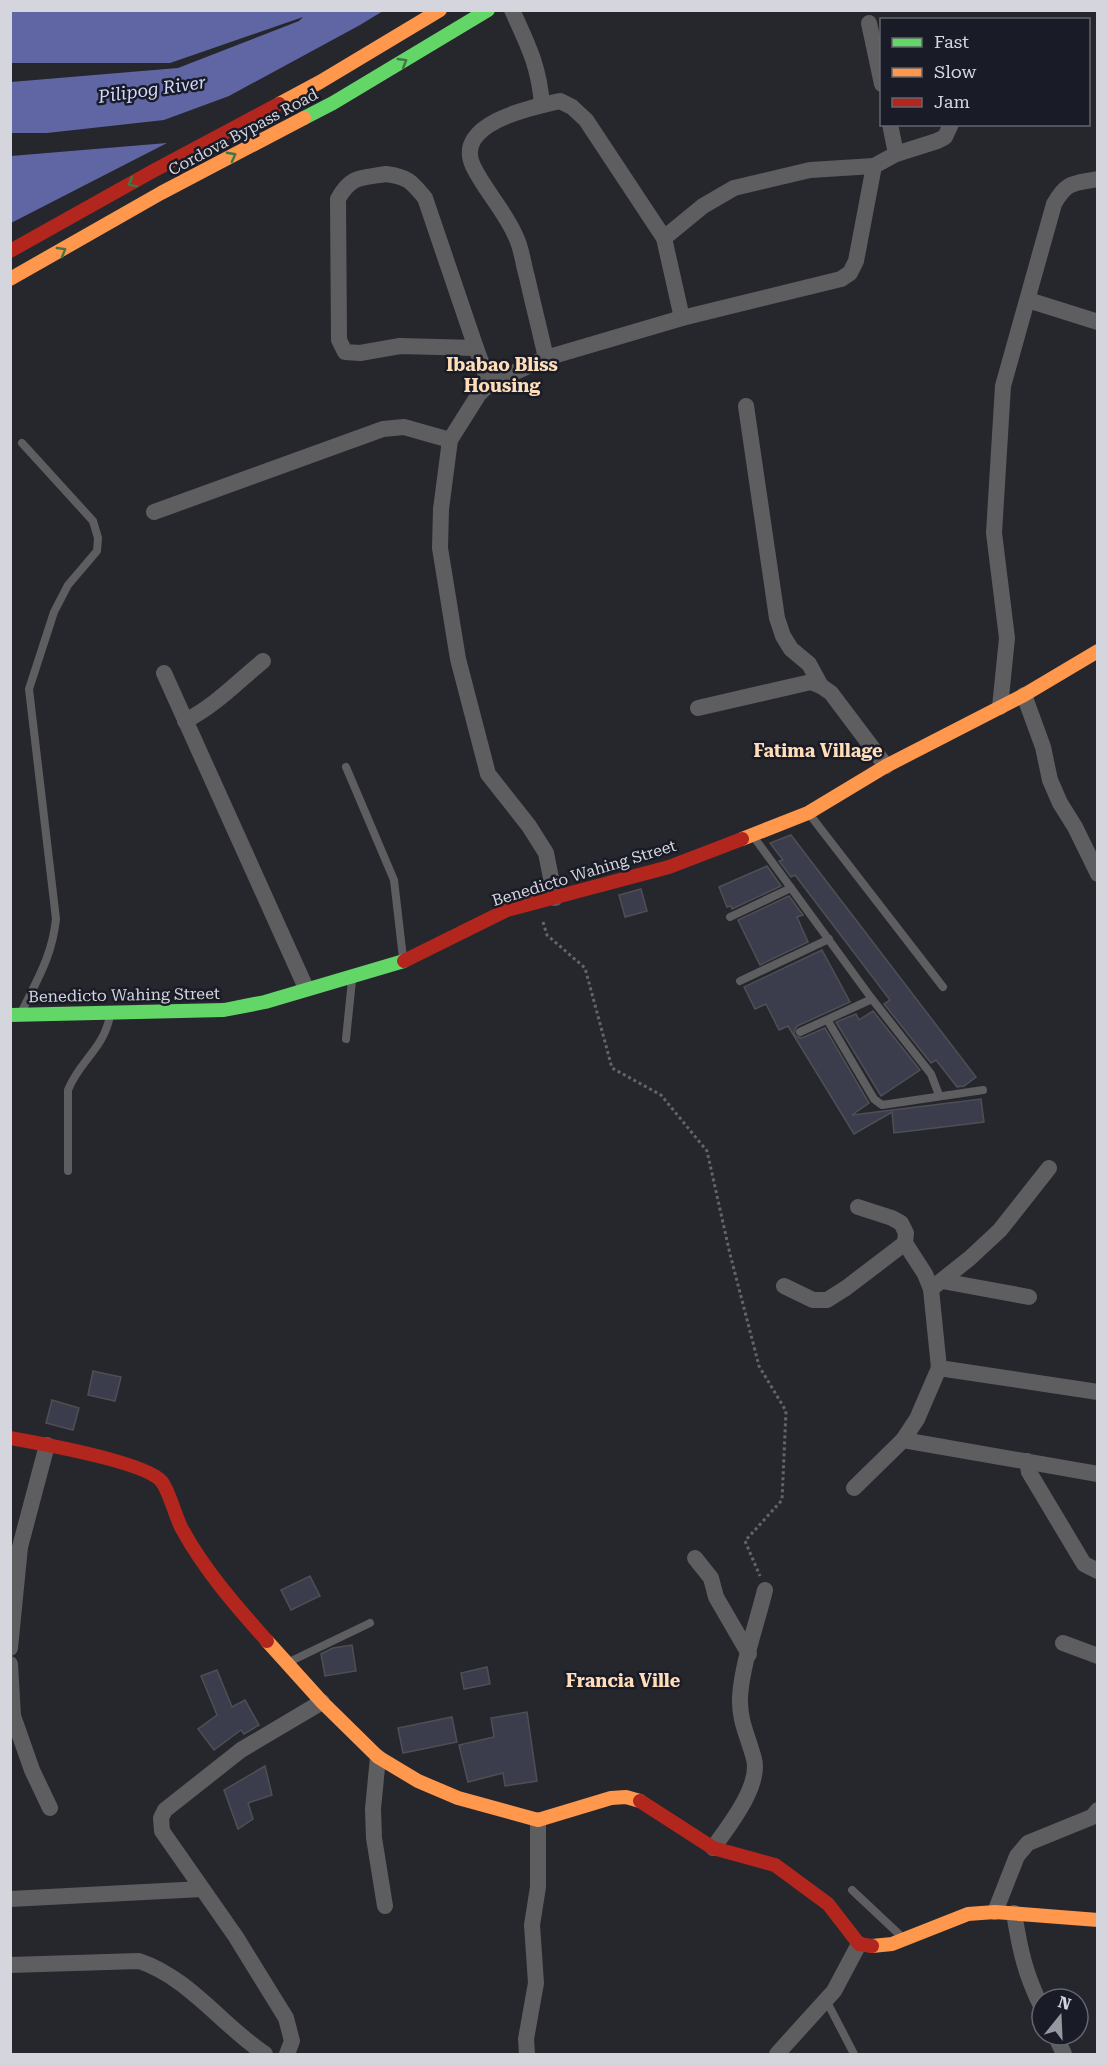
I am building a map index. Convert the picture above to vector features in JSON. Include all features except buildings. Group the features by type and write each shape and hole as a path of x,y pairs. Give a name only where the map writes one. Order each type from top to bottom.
{"street":[{"name":"Cordova Bypass Road","path":"10,251 320,82 440,10"},
{"name":"Cordova Bypass Road","path":"10,279 161,193 333,104 488,10"},
{"path":"512,10 533,56 540,79 543,105"},
{"path":"869,23 880,75"},
{"path":"320,82 333,104"},
{"path":"546,358 517,238 472,164 471,147 480,131 497,119 543,105 560,100 572,107 585,120 664,238 682,318"},
{"path":"890,126 896,154"},
{"path":"664,238 703,206 734,188 810,170 874,166 896,154 938,141 945,136 950,126"},
{"path":"547,900 546,853 529,826 488,774 458,658 441,548 441,509 450,440 479,394 489,384 546,358 682,318 841,279 850,273 856,261 874,166"},
{"path":"476,348 400,346 360,353 345,352 339,340 338,199 345,186 354,179 386,174 402,176 412,181 425,198 489,384"},
{"path":"1000,707 1007,638 994,533 1003,386 1054,204 1068,185 1098,180"},
{"path":"1028,300 1098,322"},
{"path":"746,406 777,618 783,636 791,649 809,664 821,686"},
{"path":"154,512 383,429 404,427 450,440"},
{"name":"Benedicto Wahing Street","path":"16,1014 224,1010 265,1002 403,961 507,910 669,867 808,813 886,766 1024,694 1098,651"},
{"path":"185,721 205,711 263,662"},
{"path":"164,673 306,988"},
{"path":"698,708 811,682 831,693 886,766"},
{"path":"1024,694 1043,747 1050,780 1098,874"},
{"path":"937,1285 1000,1230 1049,1168"},
{"path":"858,1207 901,1223 906,1233 905,1243 925,1274 937,1285 1029,1297"},
{"path":"784,1286 813,1300 826,1300 846,1288 905,1243"},
{"path":"854,1488 903,1440 917,1419 939,1368 937,1285"},
{"path":"939,1368 1098,1392"},
{"path":"10,1438 121,1463 150,1474 162,1482 181,1528 219,1587 322,1702 378,1757 418,1781 458,1798 538,1820 611,1798 626,1797 639,1801 713,1848 775,1865 828,1904 860,1944 875,1946 892,1944 968,1914 995,1912 1098,1920"},
{"path":"903,1440 1098,1474"},
{"path":"10,1648 20,1547 47,1445"},
{"path":"1027,1461 1029,1473 1084,1564 1098,1571"},
{"path":"694,1558 711,1578 717,1597 749,1654"},
{"path":"713,1848 746,1799 751,1785 755,1762 741,1720 740,1700 742,1675 765,1590"},
{"path":"1063,1643 1098,1656"},
{"path":"10,1664 13,1716 32,1770 50,1808"},
{"path":"287,2055 292,2040 286,2018 236,1937 162,1831 161,1818 165,1810 241,1750 322,1702"},
{"path":"378,1757 373,1809 374,1838 385,1906"},
{"path":"995,1912 1017,1856 1028,1843 1092,1817 1098,1810"},
{"path":"527,2055 526,2039 536,1983 532,1925 538,1887 538,1820"},
{"path":"10,1899 25,1900 202,1888"},
{"path":"1014,1913 1020,1949 1032,1987"},
{"path":"777,2055 834,1991 860,1944"},
{"path":"10,1965 139,1961 154,1966 219,2015 247,2043 265,2055"}],"lane":[{"path":"16,1014 48,959 54,942 56,919 29,689 54,612 68,585 97,551 98,538 93,521 22,443"},
{"path":"346,767 394,880 403,961"},
{"path":"808,813 943,987"},
{"path":"753,835 872,999 931,1074 939,1095"},
{"path":"730,917 791,888"},
{"path":"740,981 829,939"},
{"path":"346,1039 353,976"},
{"path":"800,1032 872,999"},
{"path":"68,1172 68,1090 73,1078 102,1042 111,1013"},
{"path":"828,1021 874,1099 882,1105 984,1090"},
{"path":"287,1663 370,1623"},
{"path":"852,1890 904,1940"},
{"path":"826,2000 854,2055"}],"path":[{"path":"547,900 547,935 585,968 612,1068 661,1095 707,1151 730,1254 759,1366 786,1411 782,1500 745,1541 765,1590"}],"water":[{"name":"Pilipog River","path":"10,11 383,11 229,96 164,120 47,133 11,133 11,82 178,68 299,21 303,17 170,63 11,63"},
{"path":"167,143 11,223 11,156"}],"traffic: fast":[{"path":"304,118 488,10"},
{"path":"10,1015 224,1010 265,1002 404,961"}],"traffic: slow":[{"path":"279,104 440,10"},
{"path":"10,279 161,193 304,118"},
{"path":"742,839 808,813 886,766 1024,695 1098,651"},
{"path":"267,1641 322,1702 378,1757 418,1781 458,1798 538,1820 611,1798 626,1797 640,1801"},
{"path":"872,1946 892,1944 968,1914 995,1912 1098,1920"}],"traffic: jam":[{"path":"10,251 279,104"},
{"path":"404,961 507,910 669,867 742,839"},
{"path":"10,1438 66,1449 136,1467 162,1482 182,1529 201,1559 267,1641"},
{"path":"640,1801 713,1848 775,1865 828,1904 859,1944 872,1946"}],"district":[{"name":"Ibabao Bliss Housing","path":"502,374"},
{"name":"Fatima Village","path":"818,750"},
{"name":"Francia Ville","path":"623,1680"}]}
